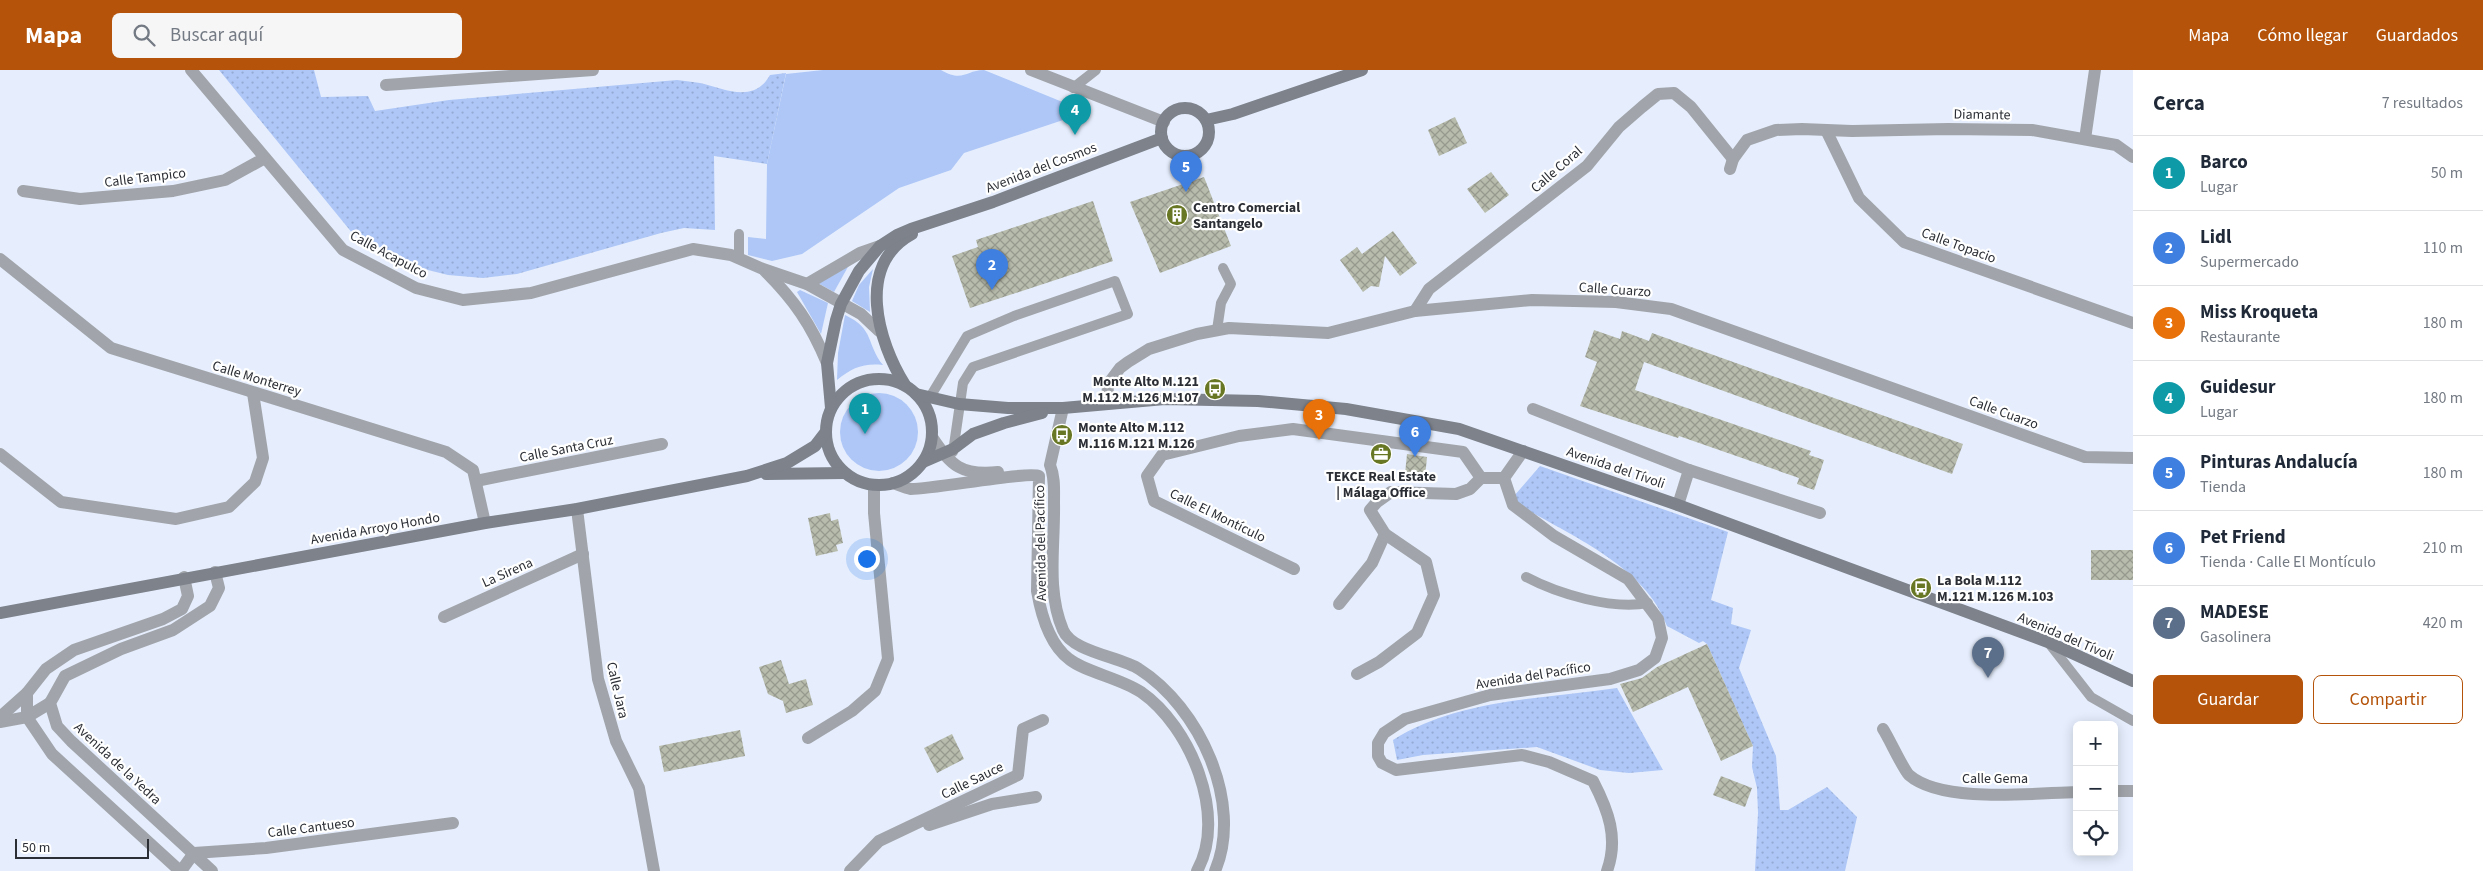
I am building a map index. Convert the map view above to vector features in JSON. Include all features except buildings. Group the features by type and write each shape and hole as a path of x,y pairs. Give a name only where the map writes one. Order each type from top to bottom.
{"main road":[{"path":"1206,120 1233,114 1362,70"},
{"path":"1181,108 1198,111 1206,120 1210,130 1209,140 1197,154 1188,156 1175,154 1167,148 1162,138 1164,122 1173,111 1181,108"},
{"name":"Avenida del Cosmos","path":"930,224 1162,138"},
{"path":"831,408 845,391 863,381 892,380 905,385 916,394 928,414 932,437 923,462 909,476 892,484 874,485 854,479 845,473 831,455 825,433 831,408 827,363 832,334 841,304 859,271 880,246 897,235 930,224"},
{"path":"905,385 879,331 877,289 885,262 903,239 930,224"},
{"name":"Avenida del Tívoli","path":"916,394 959,404 1008,408 1062,408"},
{"name":"Avenida del Tívoli","path":"923,462 948,452 973,434 1004,423 1062,408 1107,402 1165,399 1258,401 1346,409 1459,429 1678,505 2048,642 2133,682"},
{"name":"Avenida Arroyo Hondo","path":"0,612 485,523 577,509 756,474 792,460 815,446 825,433"},
{"name":"Avenida Arroyo Hondo","path":"756,474 845,473"}],"street":[{"name":"Calle Acapulco","path":"191,70 343,250 416,288 463,300 531,292 693,249 731,255 763,269"},
{"path":"386,85 593,70"},
{"path":"1031,70 1164,122"},
{"path":"2085,139 2095,70"},
{"name":"Calle Coral","path":"1415,311 1429,289 1586,166 1618,127 1658,94 1674,93 1691,107 1731,164"},
{"name":"Diamante","path":"1731,164 1747,140 1776,130 2032,130 2116,145 2133,157"},
{"name":"Calle Topacio","path":"1826,130 1859,198 1904,242 2133,323"},
{"name":"Calle Tampico","path":"23,191 80,200 173,191 225,180 264,158"},
{"path":"807,284 860,252 880,246"},
{"name":"Calle Monterrey","path":"0,259 111,348 446,452 474,470 485,523"},
{"path":"763,269 807,284 861,314 879,331"},
{"path":"763,269 790,296 808,321 827,363"},
{"name":"Calle Cuarzo","path":"1107,402 1108,384 1120,368 1128,362 1149,350 1197,334 1217,330 1229,328 1328,332 1415,311 1532,300 1616,302 1671,309 2085,457 2133,458"},
{"path":"0,454 61,502 176,519 229,507 255,482 263,458 253,393"},
{"name":"Avenida del Pacífico","path":"1062,408 1050,465 1053,472 1054,494 1053,594 1064,633 1075,643 1138,668 1164,688 1195,728 1213,768 1224,813 1223,845 1214,871"},
{"path":"1533,409 1689,470 1820,513"},
{"name":"Calle El Montículo","path":"1294,569 1154,501 1147,476 1162,455 1239,436 1293,429 1463,452 1481,478"},
{"path":"932,437 948,452 954,465 973,473 1050,465"},
{"name":"Calle Santa Cruz","path":"476,481 662,444"},
{"path":"1358,674 1379,662 1417,633 1434,595 1426,562 1385,534 1370,510 1377,502 1392,492 1456,494 1470,489 1481,478 1504,478 1523,451"},
{"path":"1678,505 1689,470"},
{"path":"892,484 910,489 1039,476 1037,591 1040,608 1048,629 1059,649 1069,660 1112,676 1143,693 1172,722 1187,745 1199,774 1209,826 1205,854 1197,871"},
{"name":"Avenida del Pacífico","path":"1504,478 1513,505 1554,536 1628,579 1648,603 1658,619 1662,638 1655,658 1639,670 1591,682 1490,695 1405,719 1384,733 1378,744 1378,756 1382,763 1396,770 1522,755 1550,762 1593,781 1612,829 1613,836 1608,870"},
{"path":"808,738 852,711 875,691 888,659 874,512 874,485"},
{"name":"Calle Jara","path":"577,509 598,678 616,741 639,788 654,871"},
{"path":"1339,604 1372,563 1385,534"},
{"name":"La Sirena","path":"444,618 583,554"},
{"path":"0,722 27,717 50,703 65,676 121,649 172,630 210,606 219,588 215,572"},
{"path":"0,717 27,693 46,669 74,650 163,619 182,609 188,596 184,578"},
{"path":"27,693 27,717 52,754 180,871 194,854"},
{"name":"Avenida de la Yedra","path":"50,703 56,726 212,871"},
{"name":"Calle Sauce","path":"850,871 879,841 1018,775 1023,729 1043,720"},
{"name":"Calle Gema","path":"1883,729 1908,775 1933,787 1964,795 2073,792"},
{"path":"2118,791 2133,791"},
{"name":"Calle Sauce","path":"879,841 992,804 1036,797"},
{"name":"Calle Cantueso","path":"194,854 266,848 453,823"}],"lane":[{"path":"1073,88 1096,70"},
{"path":"739,234 739,258"},
{"path":"1217,330 1221,303 1231,284 1223,268"},
{"path":"930,397 967,336 1014,316 1115,281 1128,314 973,367 963,383 948,452"},
{"path":"1526,577 1561,592 1632,606 1648,603"},
{"path":"2048,642 2091,697 2133,721"}],"shaded area":[{"path":"219,70 314,70 321,97 368,96 375,111 449,100 677,80 700,83 729,91 747,92 763,84 770,75 786,73 767,164 714,156 715,230 684,228 517,274 483,278 448,275 424,269 353,234"},
{"path":"823,70 941,70 948,74 960,76 984,70 1087,112 964,153 951,170 899,188 802,254 772,261 748,255 748,237 766,239 767,164 786,74"},
{"path":"849,265 834,292 816,282"},
{"path":"873,269 869,287 870,312 852,301 859,285"},
{"path":"800,290 828,303 821,334 797,292"},
{"path":"845,315 855,320 866,331 883,365 858,367 837,380 838,353"},
{"path":"871,393 887,393 901,399 912,410 918,424 918,440 912,454 901,465 887,471 871,471 857,465 846,454 840,440 840,424 846,410 857,399"},
{"path":"1540,466 1728,532 1711,600 1733,608 1731,624 1751,630 1739,668 1776,756 1780,810 1788,810 1827,787 1857,817 1845,871 1755,871 1758,813 1757,788 1752,767 1753,746 1707,644 1703,641 1699,643 1667,626 1656,605 1641,586 1603,554 1516,503 1514,496"},
{"path":"1617,688 1663,770 1629,773 1600,770 1537,747 1423,755 1397,760 1393,740 1418,726 1445,716 1473,708 1531,698"}],"place":[{"name":"Guidesur","path":"1075,135"},
{"name":"Pinturas Andalucía","path":"1186,192"},
{"name":"Centro Comercial Santangelo","path":"1177,215"},
{"name":"Lidl","path":"992,290"},
{"name":"Monte Alto M.121 M.112 M.126 M.107","path":"1215,389"},
{"name":"Barco","path":"865,434"},
{"name":"Monte Alto M.112 M.116 M.121 M.126","path":"1062,435"},
{"name":"Miss Kroqueta","path":"1319,440"},
{"name":"TEKCE Real Estate | Málaga Office","path":"1381,454"},
{"name":"Pet Friend","path":"1415,457"},
{"name":"La Bola M.112 M.121 M.126 M.103","path":"1921,588"},
{"name":"MADESE","path":"1988,678"}]}
